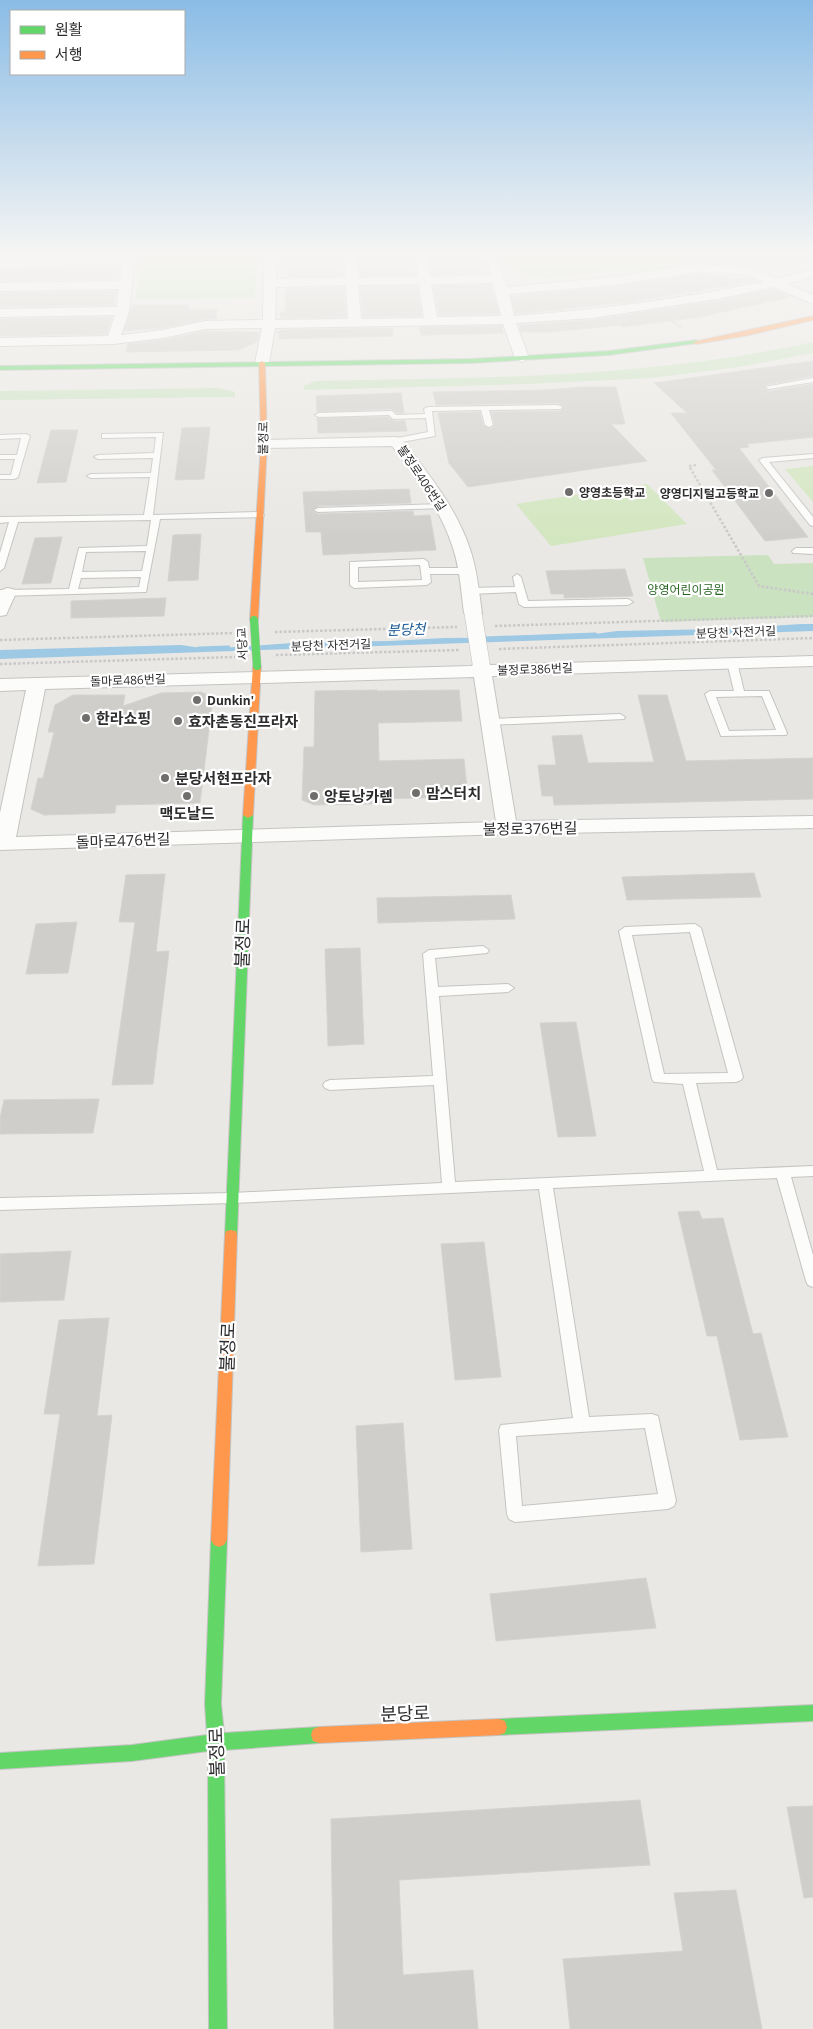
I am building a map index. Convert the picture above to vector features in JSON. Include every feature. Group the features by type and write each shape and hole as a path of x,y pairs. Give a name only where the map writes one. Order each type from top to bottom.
{"main road":[{"path":"135,378 262,369 448,362 633,351"},
{"path":"0,368 483,368 612,360 690,351"},
{"name":"불정로","path":"254,620 264,444 262,369"},
{"path":"0,380 19,380"},
{"name":"서당교","path":"254,620 257,671"},
{"name":"불정로","path":"218,2029 216,1742 213,1704 247,836 257,671"},
{"name":"분당로","path":"0,1760 132,1753 216,1742 345,1733 813,1713"}],"street":[{"name":"불정로","path":"262,369 265,351"},
{"path":"519,351 522,358"},
{"name":"불정로406번길","path":"264,444 396,441 442,506 462,548 470,591 467,620 482,667 508,828"},
{"path":"0,611 3,593"},
{"name":"불정로386번길","path":"257,671 813,661"},
{"name":"돌마로486번길","path":"0,685 257,671"},
{"path":"2,844 36,684"},
{"name":"불정로376번길","path":"247,836 508,828 813,822"},
{"name":"돌마로476번길","path":"2,844 247,836"}],"lane":[{"path":"769,387 813,380"},
{"path":"396,441 432,434 428,409 481,408 485,410 558,407"},
{"path":"485,410 489,425"},
{"path":"319,415 392,413 392,417 429,416"},
{"path":"3,593 143,590 150,548 154,475 160,435 105,436"},
{"path":"0,437 26,436 14,477 0,477"},
{"path":"98,457 156,455"},
{"path":"813,456 763,460 813,523"},
{"path":"0,457 20,457"},
{"path":"91,476 154,475"},
{"path":"318,510 442,506"},
{"path":"0,520 260,515"},
{"path":"0,568 4,543 14,520"},
{"path":"72,592 82,550 150,548"},
{"path":"796,551 813,551"},
{"path":"424,562 426,571 427,582 354,585 353,564 424,562"},
{"path":"426,571 466,571"},
{"path":"76,575 146,574"},
{"path":"517,578 524,604 628,602"},
{"path":"470,591 520,588"},
{"path":"732,662 740,694"},
{"path":"766,693 782,733 725,734 710,694 740,694 766,693"},
{"path":"490,722 620,717"},
{"path":"695,928 736,1077 688,1079 659,1079 625,931 695,928"},
{"path":"450,1188 429,954 483,950"},
{"path":"432,992 508,988"},
{"path":"688,1079 712,1176"},
{"path":"330,1085 440,1080"},
{"path":"0,1204 232,1198 813,1171"},
{"path":"783,1173 813,1281"},
{"path":"545,1183 582,1424"},
{"path":"652,1421 668,1501 515,1514 507,1430 582,1424 652,1421"}],"path":[{"path":"696,465 689,466 759,586 813,594"},
{"name":"분당천 자전거길","path":"490,626 813,616"},
{"name":"분당천 자전거길","path":"273,632 467,620"},
{"path":"0,640 234,633"},
{"name":"분당천 자전거길","path":"498,649 813,638"},
{"name":"분당천 자전거길","path":"272,656 461,650"},
{"path":"0,664 243,656"}],"green space":[{"path":"768,351 813,351 813,353 739,367 652,378 529,384 304,390 304,386 315,381 565,374 689,363"},
{"path":"219,388 235,392 235,397 0,400 0,391"},
{"path":"813,466 813,502 785,469"},
{"path":"647,484 687,524 551,546 516,504"},
{"name":"양영어린이공원","path":"768,555 774,564 813,563 813,617 661,622 643,558"}],"water":[{"path":"813,624 813,631 0,659 0,650 181,645 208,649 306,642 573,637 617,631 719,629"}],"building":[{"path":"126,351 200,351 126,352"},
{"path":"813,361 813,376 765,385 763,388 769,391 813,384 813,437 747,444 749,447 739,448 808,537 765,541 712,470 716,470 671,413 687,413 654,383"},
{"path":"581,387 616,387 625,424 611,424 647,461 468,487 449,463 438,413 480,412 483,425 490,429 495,426 491,412 561,411 564,406 558,403 436,405 433,392 547,390"},
{"path":"401,393 404,413 397,413 392,409 317,412 316,396"},
{"path":"388,417 393,421 405,421 407,431 318,433 317,418"},
{"path":"210,427 204,479 175,480 182,428"},
{"path":"51,430 78,430 66,482 37,483"},
{"path":"409,489 411,503 318,506 312,511 318,514 413,511 414,516 430,515 436,550 323,555 321,532 306,532 303,492"},
{"path":"201,534 198,580 168,581 173,535"},
{"path":"62,537 51,583 22,584 35,538"},
{"path":"625,569 633,596 564,598 564,594 551,594 546,571"},
{"path":"166,598 164,616 71,618 71,601"},
{"path":"459,690 462,721 378,723 379,761 464,759 468,797 372,799 372,804 314,805 302,800 304,747 314,747 315,691"},
{"path":"201,692 213,697 200,803 116,805 115,813 44,815 31,809 38,778 43,778 54,732 48,732 55,705 73,695 125,695 123,706 161,693"},
{"path":"638,695 667,695 686,761 813,758 813,799 554,805 553,796 542,796 538,765 556,765 552,736 582,735 588,763 654,762"},
{"path":"754,873 761,897 627,900 622,877"},
{"path":"165,874 156,952 169,951 153,1084 112,1085 135,922 119,922 126,875"},
{"path":"511,895 515,919 378,923 377,898"},
{"path":"77,922 68,973 26,974 36,924"},
{"path":"360,948 364,1044 328,1046 325,949"},
{"path":"576,1022 596,1136 558,1137 540,1023"},
{"path":"99,1099 93,1133 0,1134 0,1118 4,1100"},
{"path":"699,1211 702,1219 723,1218 753,1334 761,1333 788,1437 740,1440 717,1336 707,1336 678,1212"},
{"path":"484,1242 501,1377 455,1380 441,1244"},
{"path":"71,1251 64,1300 0,1302 0,1254"},
{"path":"109,1318 97,1416 112,1415 94,1564 38,1566 60,1414 44,1414 59,1320"},
{"path":"403,1423 412,1549 361,1552 356,1426"},
{"path":"646,1578 656,1628 496,1641 490,1594"},
{"path":"640,1800 650,1865 399,1880 403,1975 473,1970 478,2029 334,2029 331,1819"},
{"path":"813,1806 813,1897 804,1898 787,1807"},
{"path":"736,1890 762,2029 570,2029 563,1959 683,1951 674,1893"}],"waterway":[{"name":"분당천","path":"484,639 595,635"},
{"name":"분당천","path":"199,649 228,648"}],"traffic: fast":[{"path":"0,368 470,361 627,351"},
{"path":"254,620 257,666"},
{"path":"231,1235 248,815"},
{"path":"218,2029 216,1742 213,1704 219,1540"},
{"path":"499,1727 813,1713"},
{"path":"0,1761 132,1753 216,1742 319,1735"}],"traffic: slow":[{"path":"254,620 264,444 262,363"},
{"path":"248,815 257,666"},
{"path":"219,1540 231,1235"},
{"path":"319,1735 499,1727"}],"place":[{"name":"양영초등학교","path":"569,492"},
{"name":"양영디지털고등학교","path":"769,493"},
{"name":"Dunkin'","path":"197,700"},
{"name":"한라쇼핑","path":"86,718"},
{"name":"효자촌동진프라자","path":"178,721"},
{"name":"분당서현프라자","path":"165,778"},
{"name":"맘스터치","path":"416,793"},
{"name":"맥도날드","path":"187,796"},
{"name":"앙토낭카렘","path":"314,796"}]}
